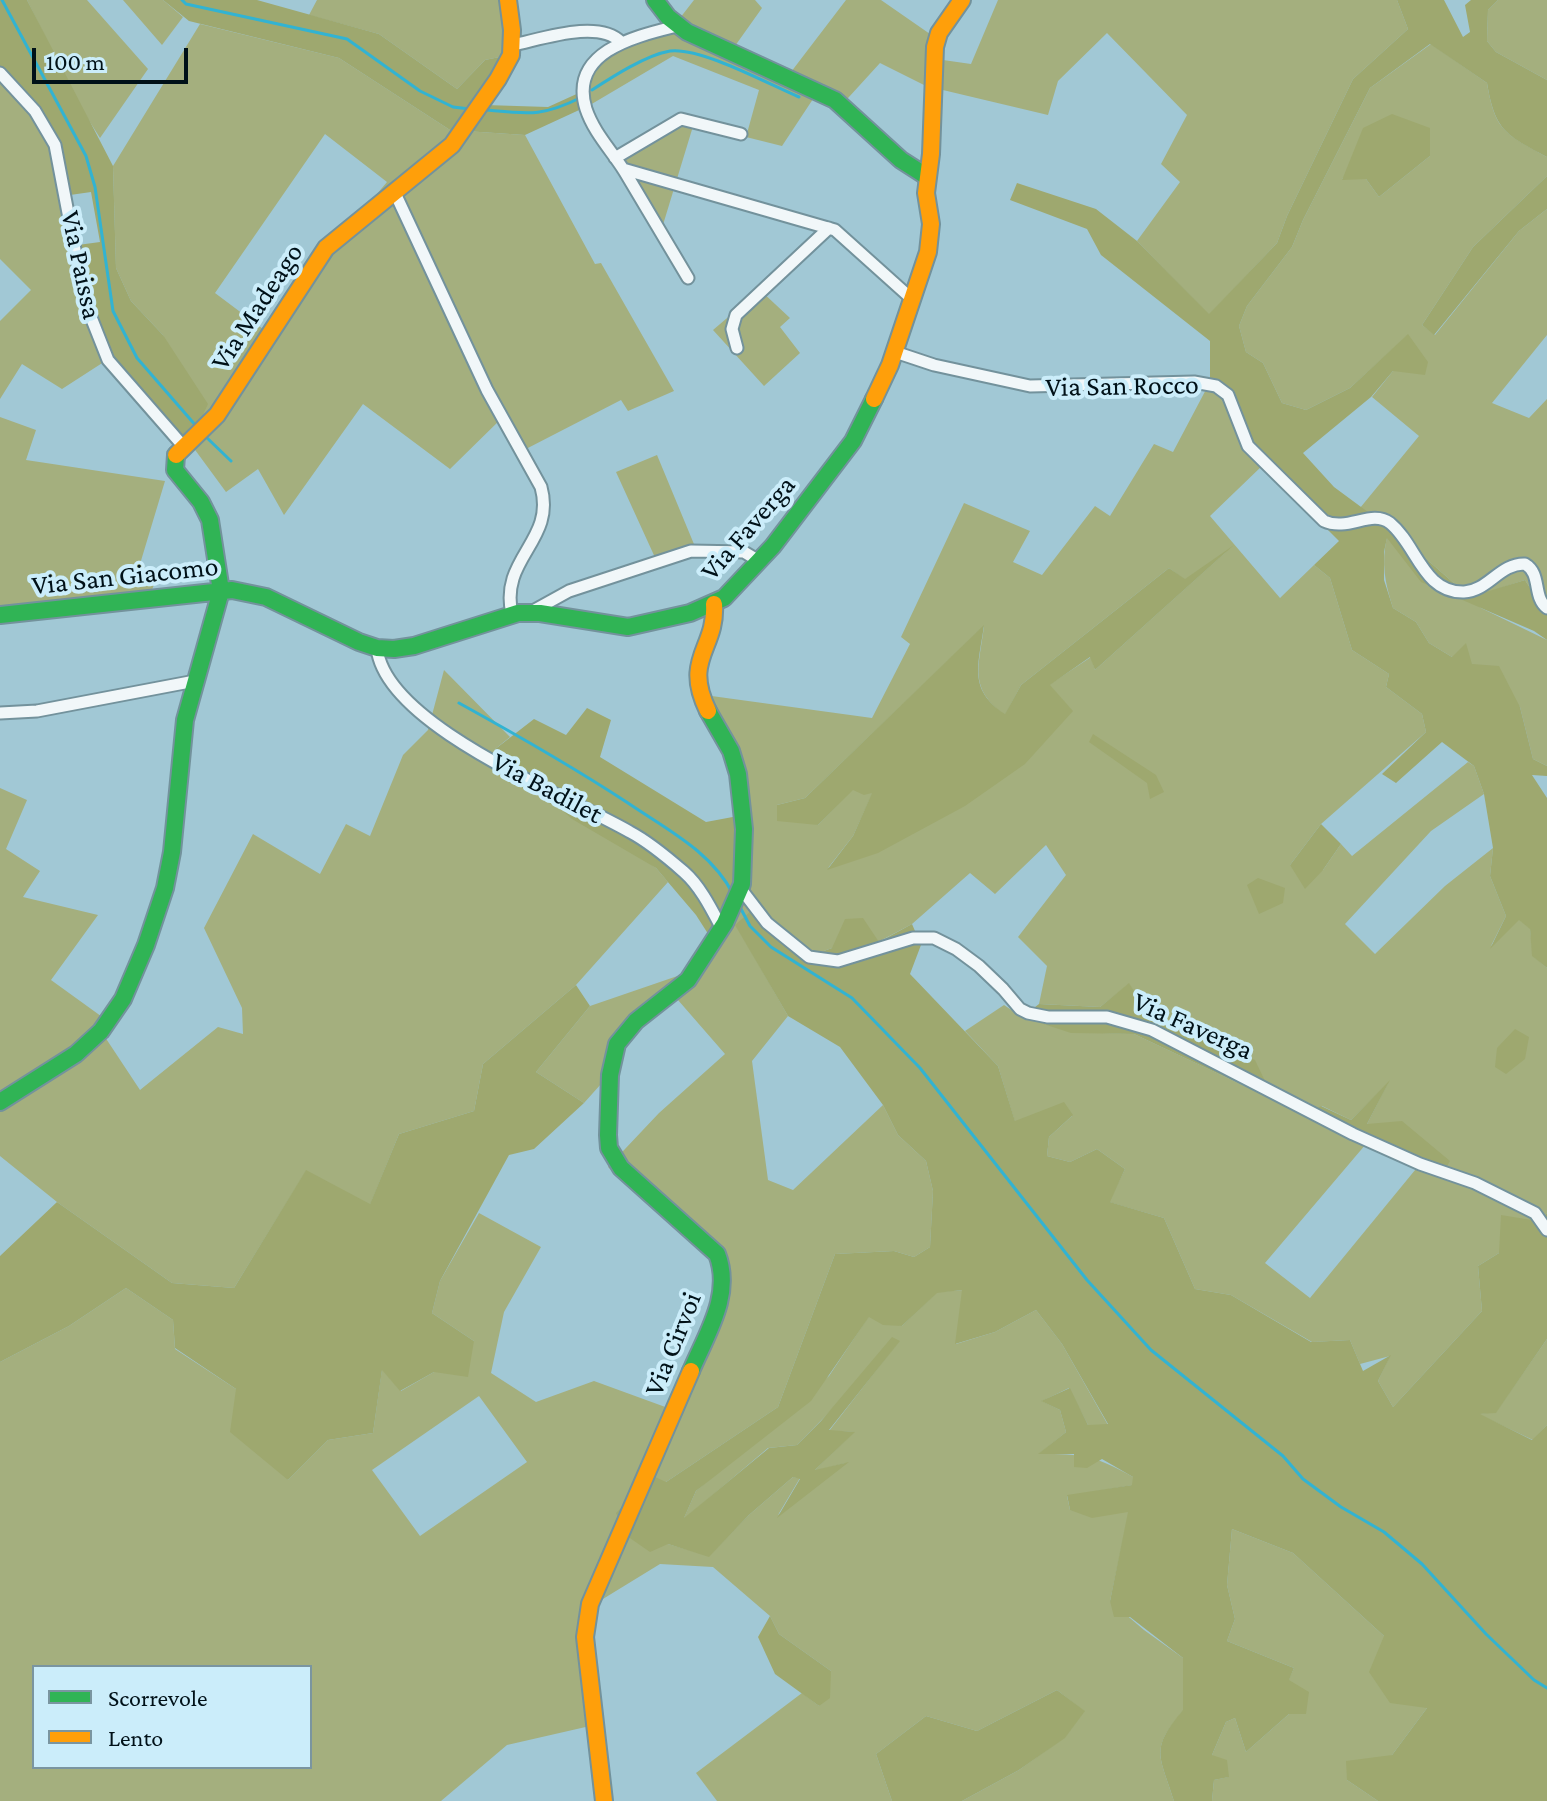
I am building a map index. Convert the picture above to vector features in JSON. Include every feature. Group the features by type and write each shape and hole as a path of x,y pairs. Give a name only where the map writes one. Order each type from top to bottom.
{"street":[{"path":"508,0 513,45 586,31 607,33 621,42"},
{"path":"655,0 677,26 835,100 848,109 898,160 926,176"},
{"name":"Via Faverga","path":"962,0 939,33 935,47 931,154 926,176 930,237 928,252 895,352 853,441 797,517 730,594 714,604 714,615 698,658 696,675 699,691 738,773 744,862 741,889 767,923 809,957 838,961 913,938 934,938 979,966 1020,1009 1028,1013 1048,1017 1107,1017 1152,1030 1353,1134 1420,1164 1475,1183 1535,1213 1547,1230"},
{"path":"677,26 630,38 599,58 586,77 584,99 590,119 688,278"},
{"name":"Via Madeago","path":"196,437 217,415 326,248 446,151 505,67 513,45"},
{"name":"Via Paissa","path":"0,73 35,111 55,145 85,302 108,360 196,437"},
{"path":"615,158 681,119 741,134"},
{"path":"623,169 829,228 844,236 913,300"},
{"path":"395,193 487,390 541,487 544,510 540,530 513,572 508,599 512,614"},
{"path":"737,348 732,329 736,315 829,228"},
{"name":"Via San Rocco","path":"895,352 947,368 1030,386 1182,382 1216,386 1233,403 1248,446 1324,521 1340,526 1368,519 1384,520 1397,531 1436,584 1445,589 1476,590 1508,567 1525,564 1534,573 1538,599 1547,608"},
{"path":"0,1102 76,1054 101,1031 123,999 146,945 165,888 172,852 185,720 221,591 213,530 207,511 174,467 174,457 196,437"},
{"path":"531,612 569,591 691,551 744,552 759,561"},
{"name":"Via San Giacomo","path":"0,615 243,591 266,597 377,648 400,649 512,614 531,612 628,627 714,604"},
{"name":"Via Badilet","path":"377,648 382,669 420,713 496,763 633,833 686,873 707,900 721,927"},
{"path":"0,713 37,711 195,681"},
{"name":"Via Cirvoi","path":"604,1801 585,1637 590,1604 718,1308 724,1278 717,1254 614,1159 608,1135 613,1056 620,1038 690,978 741,889"}],"green space":[{"path":"0,0 27,0 113,166 116,268 131,301 163,335 208,404 190,443 110,358 89,299 78,245 100,242 91,192 70,195 63,149 0,73"},
{"path":"27,0 87,0 148,69 100,138 78,103"},
{"path":"123,0 163,0 183,17 162,45"},
{"path":"163,0 257,0 379,34 457,89 485,60 514,54 485,105 548,107 581,92 590,105 525,135 450,130 339,58 189,21"},
{"path":"317,0 509,0 514,54 485,60 457,89 379,34 309,15"},
{"path":"694,0 755,0 762,8 735,46 791,72 846,0 881,0 930,34 929,58 971,64 998,0 1397,0 1408,29 1353,79 1277,243 1209,315 1137,241 1180,182 1161,164 1187,115 1107,33 1058,81 1048,115 926,86 880,63 838,109 815,96 782,146 746,137 759,90 673,56 590,105 581,92 611,52 680,18"},
{"path":"1397,0 1444,0 1463,37 1470,32 1465,5 1471,0 1498,0 1488,10 1487,41 1496,52 1547,80 1547,157 1505,130 1494,112 1487,83 1430,44 1370,88 1292,247 1247,306 1239,326 1246,352 1263,363 1282,403 1306,410 1350,388 1408,334 1428,362 1425,375 1393,371 1371,397 1303,453 1334,487 1399,535 1456,585 1479,594 1525,580 1547,611 1547,640 1534,631 1421,582 1387,538 1384,580 1393,608 1416,622 1429,643 1452,657 1466,643 1472,664 1499,666 1520,707 1533,759 1547,766 1547,776 1532,775 1547,798 1547,968 1532,956 1530,929 1519,920 1490,949 1506,916 1490,876 1493,848 1484,794 1474,766 1442,742 1396,783 1382,774 1426,732 1422,714 1386,687 1389,674 1352,650 1330,578 1314,565 1339,541 1263,465 1210,382 1210,341 1101,255 1087,229 1010,200 1017,183 1096,209 1137,241 1209,314 1277,243 1353,79 1408,29"},
{"path":"1498,0 1547,0 1547,80 1496,52 1487,41 1488,10"},
{"path":"200,24 339,58 450,130 525,135 595,264 601,263 674,391 628,411 621,400 524,450 504,416 450,469 363,404 284,515 258,469 226,492 190,443 163,335 131,301 116,268 113,166","holes":["325,134 387,182 263,329 215,293"]},
{"path":"1431,44 1487,83 1494,112 1505,130 1547,157 1547,176 1473,247 1422,325 1435,335 1519,231 1547,209 1547,335 1492,403 1529,418 1547,399 1547,611 1525,580 1479,595 1456,585 1399,535 1360,508 1419,436 1372,397 1393,371 1408,335 1350,388 1306,410 1282,403 1263,363 1246,352 1239,326 1247,306 1292,247 1370,88","holes":["1430,128 1430,156 1379,197 1366,179 1342,179"]},
{"path":"0,73 63,149 78,245 110,358 62,389 22,364 0,399 0,321 31,290 0,259"},
{"path":"1392,114 1430,128 1430,156 1379,197 1366,179 1342,180 1363,128"},
{"path":"679,120 694,123 662,228 618,156"},
{"path":"1547,176 1547,209 1519,231 1434,335 1422,325 1473,247"},
{"path":"760,290 790,318 780,327 800,353 764,386 713,330"},
{"path":"1210,382 1263,465 1210,516 1280,598 1314,565 1330,578 1352,650 1389,674 1386,687 1422,714 1426,732 1321,824 1290,865 1323,870 1341,844 1352,856 1468,762 1474,766 1484,794 1431,831 1345,924 1375,954 1445,886 1493,848 1490,876 1506,916 1491,946 1519,919 1530,928 1533,956 1547,968 1547,1213 1499,1253 1478,1266 1482,1311 1393,1407 1378,1381 1390,1356 1360,1364 1350,1340 1312,1342 1231,1295 1195,1289 1164,1218 1109,1202 1125,1169 1097,1149 1070,1162 1047,1156 1049,1137 1072,1116 1015,1122 998,1066 965,1031 1004,1005 1022,1017 1071,1032 1134,1034 1272,1099 1177,1024 1154,1022 1129,984 1100,1007 1039,1004 1047,966 1018,937 1066,875 1046,845 995,894 970,873 912,924 878,942 832,948 805,958 736,925 788,1016 752,1061 768,1180 793,1190 883,1105 898,1135 926,1161 933,1191 930,1247 914,1257 894,1251 835,1254 778,1407 666,1482 668,1544 709,1556 749,1515 793,1477 800,1478 778,1515 846,1463 814,1471 854,1432 829,1431 899,1341 797,1445 768,1448 683,1520 696,1491 829,1376 869,1316 902,1326 937,1292 963,1290 956,1344 995,1332 1036,1310 1062,1344 1108,1425 1088,1425 1069,1388 1042,1401 1060,1410 1066,1432 1039,1454 1088,1457 1133,1477 1133,1485 1067,1496 1070,1510 1129,1512 1110,1601 1183,1658 1183,1711 1165,1735 1160,1753 1174,1801 962,1801 1019,1770 1065,1737 1084,1711 1057,1690 977,1731 926,1716 876,1754 892,1801 717,1801 696,1773 802,1693 819,1706 831,1671 779,1634 770,1616 713,1567 660,1564 598,1602 581,1653 590,1726 507,1745 441,1801 0,1801 0,1362 69,1326 126,1288 173,1320 175,1349 236,1389 288,1480 328,1440 373,1433 382,1369 401,1391 434,1372 474,1341 432,1313 440,1281 479,1213 541,1247 504,1312 491,1373 536,1402 594,1381 679,1412 729,1277 608,1167 659,1113 725,1054 671,992 610,1039 601,1084 584,1103 536,1072 590,1006 692,971 712,940 734,881 736,776 697,694 872,718 910,644 901,637 964,503 1030,531 1013,562 1042,575 1095,506 1110,516 1154,444 1173,452","holes":["1227,551 1095,670 1091,657 1049,685 1072,711 828,868 853,836 873,792 853,789 818,825 777,805 805,798 984,626 979,665 981,686 993,705 1005,715 1021,685 1169,568 1185,580","1388,1083 1367,1124 1420,1164 1310,1298 1265,1263 1366,1144 1305,1117 1322,1106 1351,1120","479,1396 527,1462 420,1536 372,1470"]},
{"path":"0,417 36,430 26,460 165,481 140,564 157,577 146,605 0,621"},
{"path":"657,455 696,549 658,564 616,472"},
{"path":"1387,537 1481,608 1547,640 1547,766 1533,759 1520,707 1472,664 1452,657 1429,643 1416,622 1393,608 1385,573"},
{"path":"1234,545 1095,670 1090,657 1050,685 1073,711 1025,764 965,806 878,853 827,870 853,836 872,793 864,795 853,790 818,825 777,821 777,805 805,798 984,625 978,664 980,685 993,705 1005,714 1021,685 1169,568 1185,579"},
{"path":"444,670 510,737 494,750 656,868 668,882 576,985 483,1064 474,1111 399,1134 370,1205 306,1171 234,1288 172,1283 57,1202 0,1156 0,788 27,800 6,849 40,871 23,897 98,915 51,980 105,1019 99,1028 140,1090 218,1027 243,1034 242,1008 204,928 253,834 320,874 346,824 370,836 403,755 428,730"},
{"path":"587,708 611,720 600,757 706,822 738,816 734,881 712,940 696,915 656,868 572,819 494,750 534,719 566,735"},
{"path":"1093,734 1156,775 1164,792 1150,799 1147,783 1089,742"},
{"path":"1321,824 1341,844 1305,889 1290,865"},
{"path":"1258,878 1285,888 1283,903 1259,914 1247,885"},
{"path":"751,911 805,958 832,948 845,919 863,918 879,942 912,924 921,945 910,974 998,1066 1015,1121 1064,1102 1073,1115 1049,1137 1047,1156 1070,1162 1097,1149 1125,1169 1110,1202 1164,1218 1195,1289 1231,1295 1311,1342 1350,1340 1363,1371 1391,1355 1378,1381 1393,1407 1482,1311 1478,1266 1499,1253 1501,1215 1538,1221 1547,1213 1547,1339 1496,1413 1480,1414 1532,1440 1547,1425 1547,1801 1378,1801 1347,1780 1346,1761 1392,1755 1427,1708 1390,1703 1369,1672 1384,1636 1293,1553 1232,1529 1227,1585 1235,1619 1227,1641 1294,1668 1289,1680 1309,1692 1306,1714 1289,1714 1246,1752 1235,1718 1226,1722 1212,1755 1227,1760 1229,1777 1214,1780 1212,1801 1174,1801 1160,1753 1165,1735 1183,1710 1183,1658 1130,1617 1114,1617 1110,1601 1128,1512 1092,1518 1070,1510 1067,1495 1132,1485 1133,1477 1102,1459 1087,1468 1074,1467 1074,1454 1038,1454 1066,1432 1060,1410 1041,1401 1070,1388 1088,1425 1108,1424 1062,1344 1036,1310 995,1332 955,1344 962,1290 937,1293 902,1326 883,1325 869,1317 811,1401 696,1491 684,1518 769,1448 797,1445 892,1337 900,1341 829,1430 855,1432 815,1470 849,1462 777,1518 800,1479 793,1477 749,1515 709,1557 668,1544 650,1552 627,1536 616,1513 653,1476 666,1482 778,1407 835,1254 894,1251 914,1257 930,1247 933,1191 926,1161 898,1135 883,1105 840,1047 788,1016 735,925"},
{"path":"1129,983 1154,1022 1177,1024 1255,1060 1274,1100 1134,1034 1071,1033 1022,1017 1039,1004 1100,1007"},
{"path":"576,985 590,1006 536,1072 584,1103 534,1149 509,1155 440,1281 432,1313 474,1341 468,1377 434,1372 400,1391 382,1370 373,1433 328,1440 288,1480 230,1432 236,1389 175,1348 173,1320 126,1288 69,1326 0,1362 0,1256 57,1202 172,1283 234,1288 306,1170 370,1204 399,1134 474,1111 483,1064"},
{"path":"1515,1029 1529,1037 1525,1059 1506,1074 1495,1067 1497,1048"},
{"path":"1390,1080 1367,1124 1402,1121 1450,1161 1446,1168 1366,1144 1304,1116 1321,1106 1351,1120"},
{"path":"1547,1339 1547,1425 1533,1440 1478,1414 1496,1412"},
{"path":"1232,1529 1293,1553 1384,1636 1427,1708 1392,1755 1347,1780 1378,1801 1212,1801 1214,1780 1228,1777 1212,1755 1226,1722 1235,1718 1246,1752 1289,1714 1289,1679 1294,1668 1227,1641 1235,1619 1227,1585"},
{"path":"770,1616 779,1634 831,1671 830,1698 819,1706 775,1674 758,1637"},
{"path":"1057,1690 1085,1711 1065,1738 1019,1770 962,1801 892,1801 876,1754 926,1716 977,1731"}],"waterway":[{"path":"2,0 86,156 95,187 113,311 137,358 197,427"},
{"path":"182,0 186,4 347,39 420,91 453,107 470,109"},
{"path":"592,90 650,57 683,51 716,60 799,97"},
{"path":"486,110 545,111 582,97"},
{"path":"205,436 231,461"},
{"path":"459,703 566,764 672,832 713,865 733,894"},
{"path":"740,907 750,926 771,947 852,998 920,1068 1087,1280 1151,1350 1283,1456 1303,1479 1341,1507 1384,1532 1422,1564 1486,1634 1534,1680 1547,1688"}],"traffic: fast":[{"path":"655,0 668,17 687,32 835,100 901,160 926,176"},
{"path":"0,615 232,590 266,597 359,642 394,649 414,646 518,613 540,613 628,627 690,613 724,598 773,546 853,441 874,399"},
{"path":"0,1102 76,1054 101,1031 123,999 146,945 165,888 172,852 185,720 221,591 210,520 201,502 175,470 176,455"},
{"path":"691,1371 720,1300 721,1269 717,1254 621,1168 609,1148 608,1135 610,1075 617,1044 636,1021 688,980 725,923 742,884 744,829 738,774 731,751 708,711"}],"traffic: slow":[{"path":"176,455 217,415 326,248 452,145 511,55 508,0"},
{"path":"874,399 890,365 928,252 931,224 926,193 931,154 935,47 939,33 962,0"},
{"path":"708,711 698,678 702,654 714,619 714,604"},
{"path":"604,1801 585,1637 590,1604 691,1371"}]}
